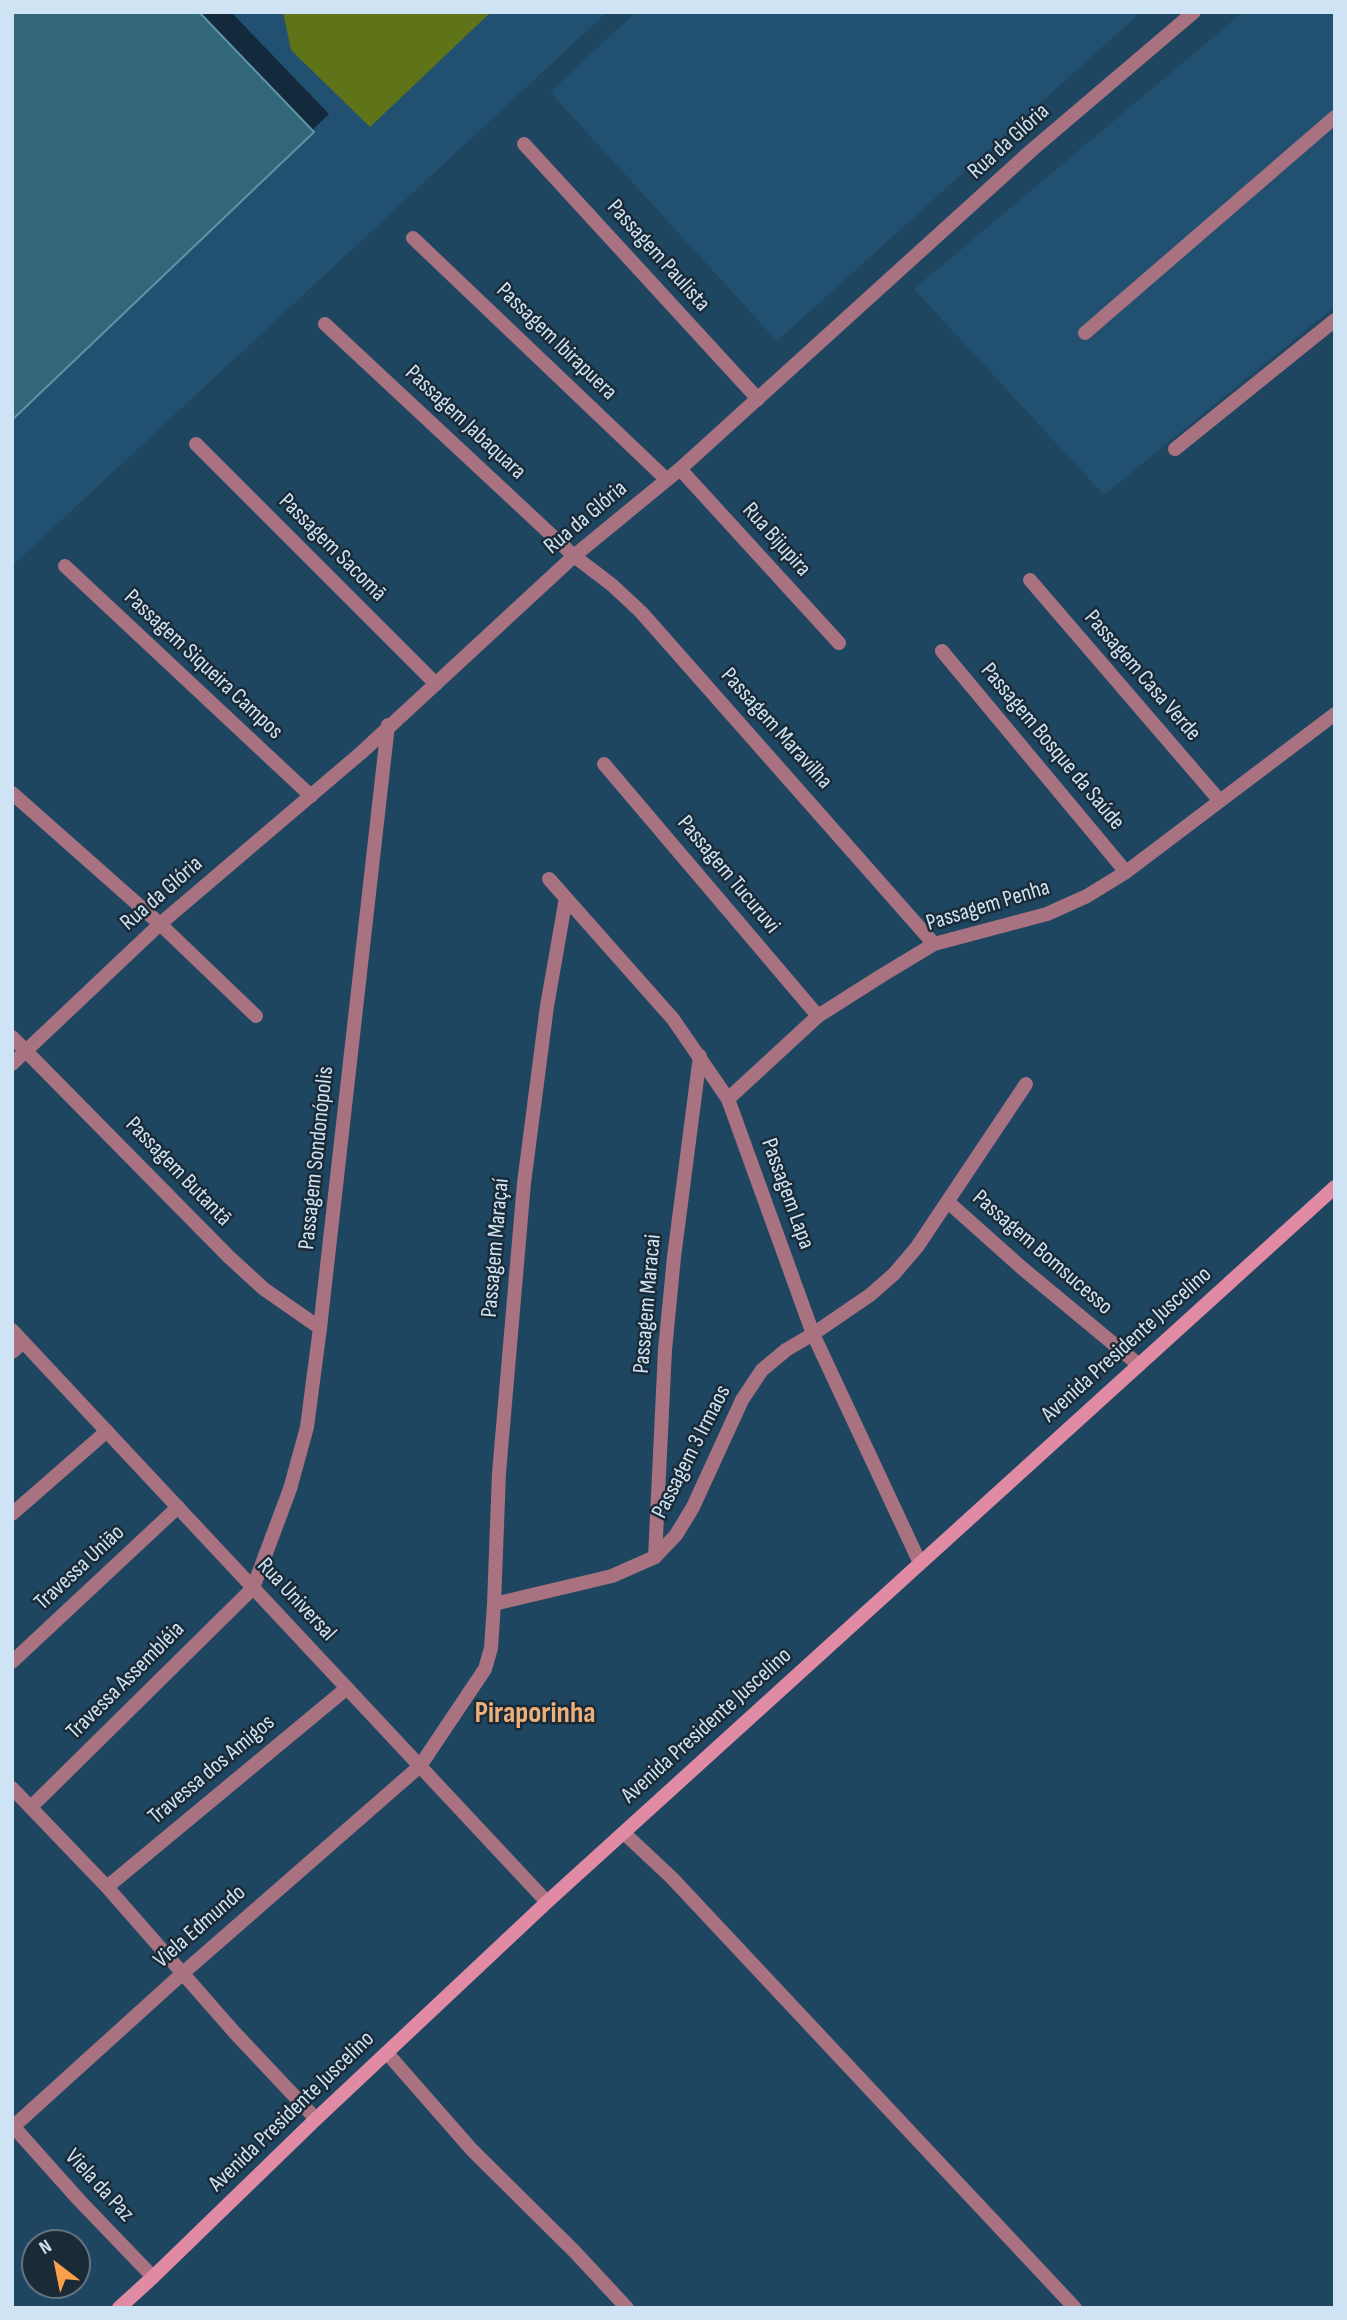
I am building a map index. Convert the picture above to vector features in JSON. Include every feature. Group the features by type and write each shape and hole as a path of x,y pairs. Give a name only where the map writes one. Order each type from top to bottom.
{"street":[{"name":"Rua da Glória","path":"12,1064 159,925 311,796 574,556 680,468 1033,149 1194,12"},
{"path":"1085,333 1335,117"},
{"name":"Passagem Paulista","path":"524,144 758,399"},
{"name":"Passagem Ibirapuera","path":"414,238 666,480"},
{"path":"1175,449 1335,320"},
{"name":"Passagem Jabaquara","path":"326,324 574,556"},
{"name":"Passagem Sacomã","path":"196,444 436,684"},
{"name":"Rua Bijupira","path":"680,468 839,643"},
{"name":"Passagem Maravilha","path":"574,556 612,585 641,612 934,944"},
{"name":"Passagem Siqueira Campos","path":"65,566 311,796"},
{"name":"Passagem Casa Verde","path":"1030,580 1220,801"},
{"name":"Passagem Bosque da Saúde","path":"942,651 1126,872"},
{"name":"Passagem Penha","path":"728,1099 818,1016 934,944 1047,914 1087,896 1126,872 1335,714"},
{"name":"Passagem Sondonópolis","path":"253,1588 290,1489 307,1427 388,725"},
{"name":"Passagem Tucuruvi","path":"604,764 818,1016"},
{"path":"12,793 256,1016"},
{"name":"Passagem Lapa","path":"549,878 673,1019 728,1099 813,1334 920,1563"},
{"name":"Passagem Maraçaí","path":"494,1604 499,1473 524,1182 547,1006 566,898"},
{"name":"Passagem Butantã","path":"12,1037 229,1257 264,1289 320,1328"},
{"name":"Passagem Maracai","path":"655,1557 665,1350 700,1056"},
{"name":"Passagem 3 Irmaos","path":"494,1604 612,1576 655,1557 676,1535 693,1507 742,1401 762,1370 786,1350 870,1295 894,1274 917,1247 1026,1084"},
{"name":"Avenida Presidente Juscelino","path":"119,2308 547,1902 1335,1187"},
{"name":"Passagem Bomsucesso","path":"948,1202 1022,1268 1139,1365"},
{"name":"Rua Universal","path":"12,1330 18,1347 107,1431 547,1902"},
{"path":"12,1514 107,1431"},
{"name":"Travessa União","path":"12,1662 178,1507"},
{"name":"Travessa Assembléia","path":"31,1807 253,1588"},
{"path":"420,1766 485,1669 491,1648 494,1604"},
{"name":"Travessa dos Amigos","path":"107,1887 347,1688"},
{"name":"Viela Edmundo","path":"13,2125 420,1766"},
{"path":"12,1788 107,1887 316,2119"},
{"path":"624,1833 672,1878 1075,2308"},
{"path":"387,2053 472,2150 627,2308"},
{"name":"Viela da Paz","path":"13,2125 79,2200 153,2277"}],"shaded area":[{"path":"12,12 607,12 12,566"},
{"path":"636,12 1141,12 777,341 550,92"},
{"path":"1243,12 1335,12 1335,306 1104,495 914,289"}],"green space":[{"path":"283,12 491,12 370,127 291,50"}],"building":[{"path":"12,12 199,12 314,132 12,420"}],"district":[{"name":"Piraporinha","path":"535,1714"}]}
